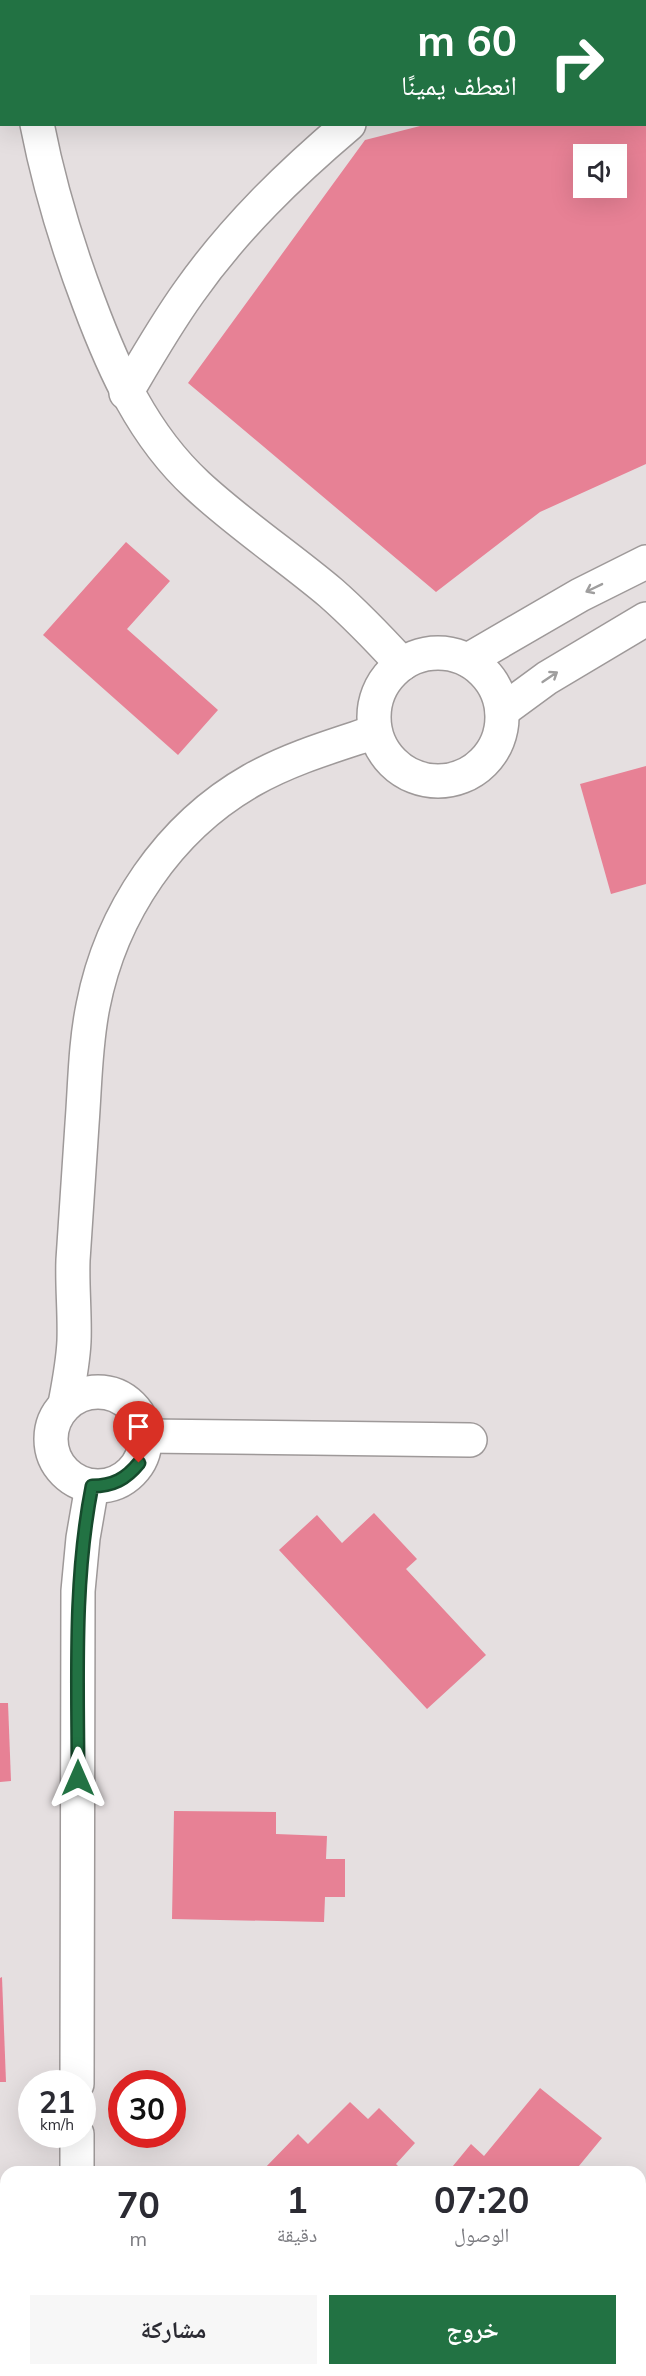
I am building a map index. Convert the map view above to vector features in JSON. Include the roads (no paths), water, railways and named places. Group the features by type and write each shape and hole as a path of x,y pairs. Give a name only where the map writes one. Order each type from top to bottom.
{"street":[{"path":"37,126 56,204 76,267 99,330 126,393 140,417 177,464 198,485 331,593 402,664"},
{"path":"126,393 189,292 216,256 276,189 348,126"},
{"path":"468,660 580,595 646,562"},
{"path":"502,711 547,678 646,620"},
{"path":"435,653 452,654 468,660 492,681 499,696 502,727 498,742 489,756 472,772 449,781 417,778 402,771 381,748 375,732 375,701 380,687 389,674 417,656 435,653"},
{"path":"65,1404 73,1363 73,1263 87,1047 97,987 117,929 136,893 159,860 186,830 218,803 252,780 288,762 375,732"},
{"path":"74,1322 89,1359 110,1393"},
{"path":"86,1393 110,1393 131,1404 143,1424 146,1436 142,1456 131,1474 119,1482 106,1486 92,1486 68,1476 58,1466 52,1453 51,1427 56,1414 65,1404 86,1393"},
{"path":"146,1436 470,1440"},
{"path":"77,2070 78,1591 83,1538 92,1486"},
{"path":"77,2148 77,2166"}]}
